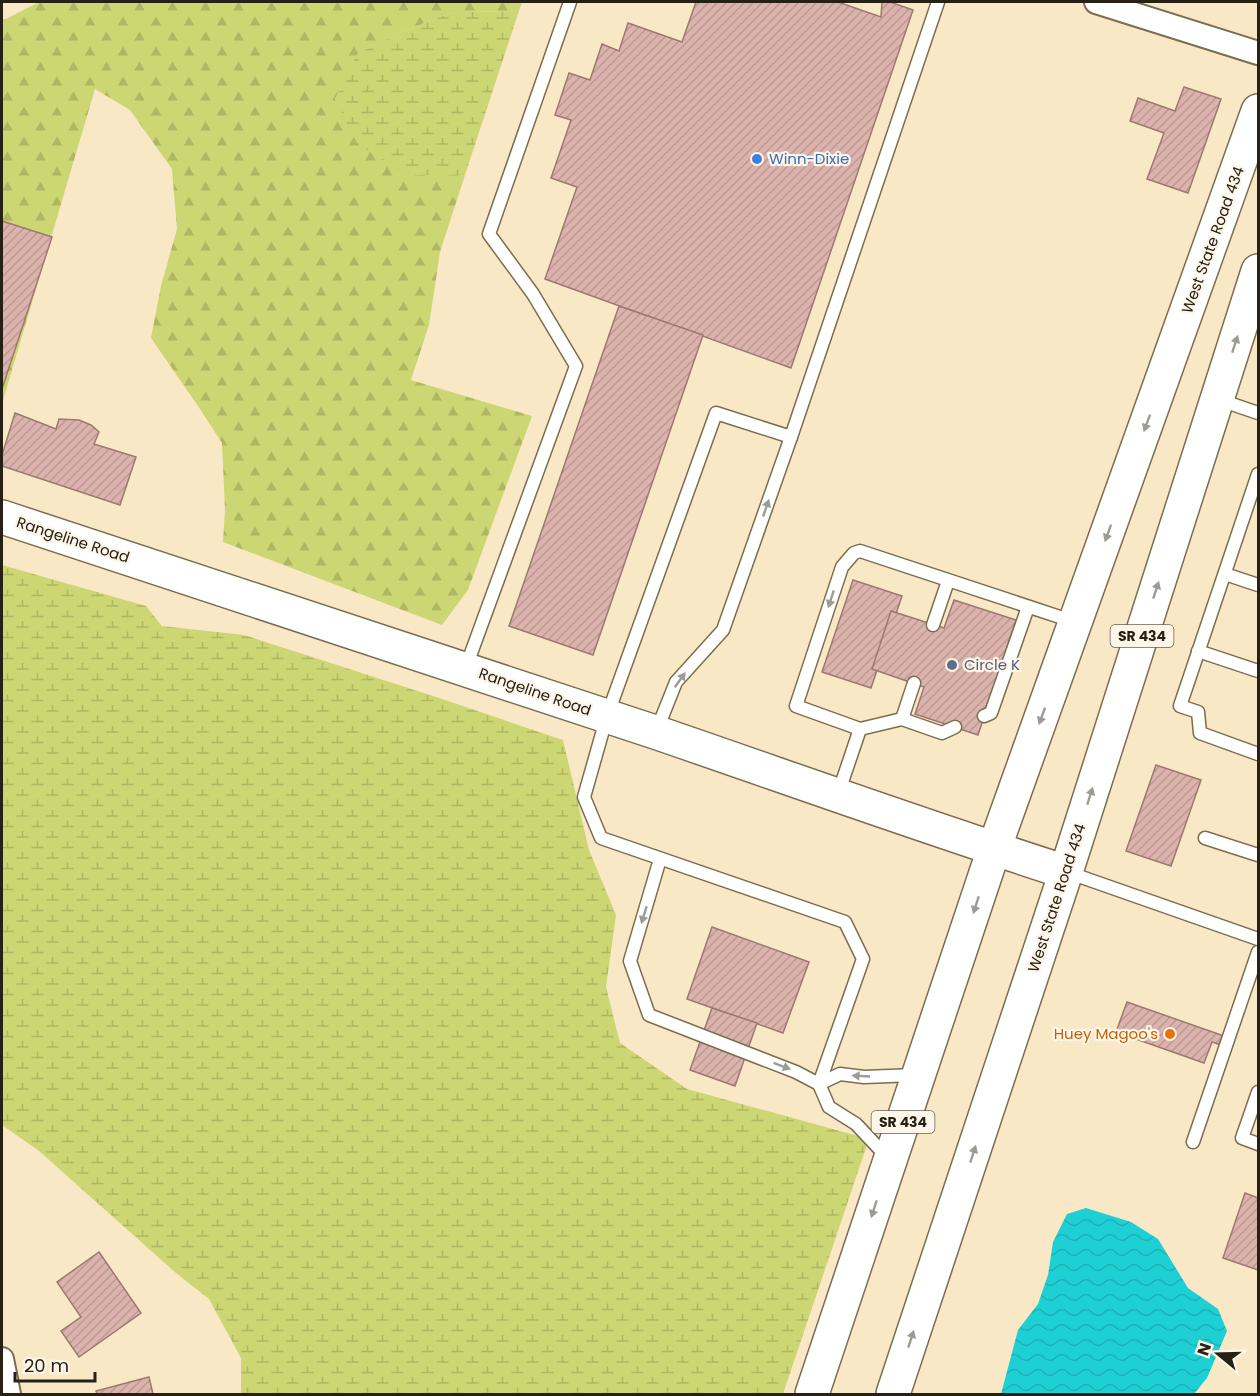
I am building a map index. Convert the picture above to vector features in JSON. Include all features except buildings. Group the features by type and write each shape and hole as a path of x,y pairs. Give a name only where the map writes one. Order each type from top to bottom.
{"main road":[{"name":"West State Road 434","path":"1076,623 1258,111"},
{"name":"SR 434","path":"1217,399 1258,275"},
{"name":"West State Road 434","path":"893,1395 1066,872 1217,399"},
{"name":"Rangeline Road","path":"2,517 607,716 1066,872"},
{"name":"SR 434","path":"812,1395 994,849 1076,623"}],"street":[{"path":"1099,2 1258,53"},
{"path":"2,1359 9,1395"}],"lane":[{"path":"466,669 576,366 533,294 489,234 570,2"},
{"path":"656,733 676,682 723,630 791,437 938,2"},
{"path":"1217,399 1258,413"},
{"path":"791,437 716,413 607,716 584,797 601,838 845,922 863,959 819,1084"},
{"path":"1258,474 1253,505 1224,574 1180,706 1198,712 1200,733 1258,754"},
{"path":"955,727 942,733 902,719 860,729 796,706 842,567 854,553 860,551 1076,623"},
{"path":"1224,574 1258,585"},
{"path":"933,625 948,580"},
{"path":"984,716 991,713 992,703 1006,661 1028,607"},
{"path":"1198,651 1258,671"},
{"path":"902,719 914,683"},
{"path":"838,794 860,729"},
{"path":"1205,838 1258,855"},
{"path":"660,859 630,961 649,1015 796,1072 819,1084 829,1107 856,1124 890,1161"},
{"path":"1066,872 1258,939"},
{"path":"1192,1142 1258,952"},
{"path":"819,1084 840,1074 864,1077 919,1075"},
{"path":"1258,1092 1242,1138 1258,1144"}],"green space":[{"path":"39,2 522,2 519,11 453,12 402,32 358,54 335,99 405,175 465,175 440,252 429,325 411,380 532,416 468,590 442,625 223,542 225,510 222,443 151,338 161,286 177,229 172,169 130,110 95,89 2,404 2,19"},
{"path":"519,11 465,175 405,175 357,143 335,99 357,54 402,32 453,12"},
{"path":"2,565 146,606 162,626 244,635 563,740 589,850 616,915 606,987 620,1043 687,1089 869,1139 783,1394 241,1394 241,1358 209,1299 176,1273 39,1151 2,1125"}],"water":[{"path":"1086,1208 1131,1222 1158,1239 1188,1288 1218,1309 1227,1331 1207,1378 1194,1394 1001,1394 1018,1330 1038,1304 1048,1275 1053,1242 1067,1214"}],"place":[{"name":"Winn-Dixie","path":"757,159"},
{"name":"Circle K","path":"952,665"},
{"name":"Huey Magoo's","path":"1170,1034"}]}
